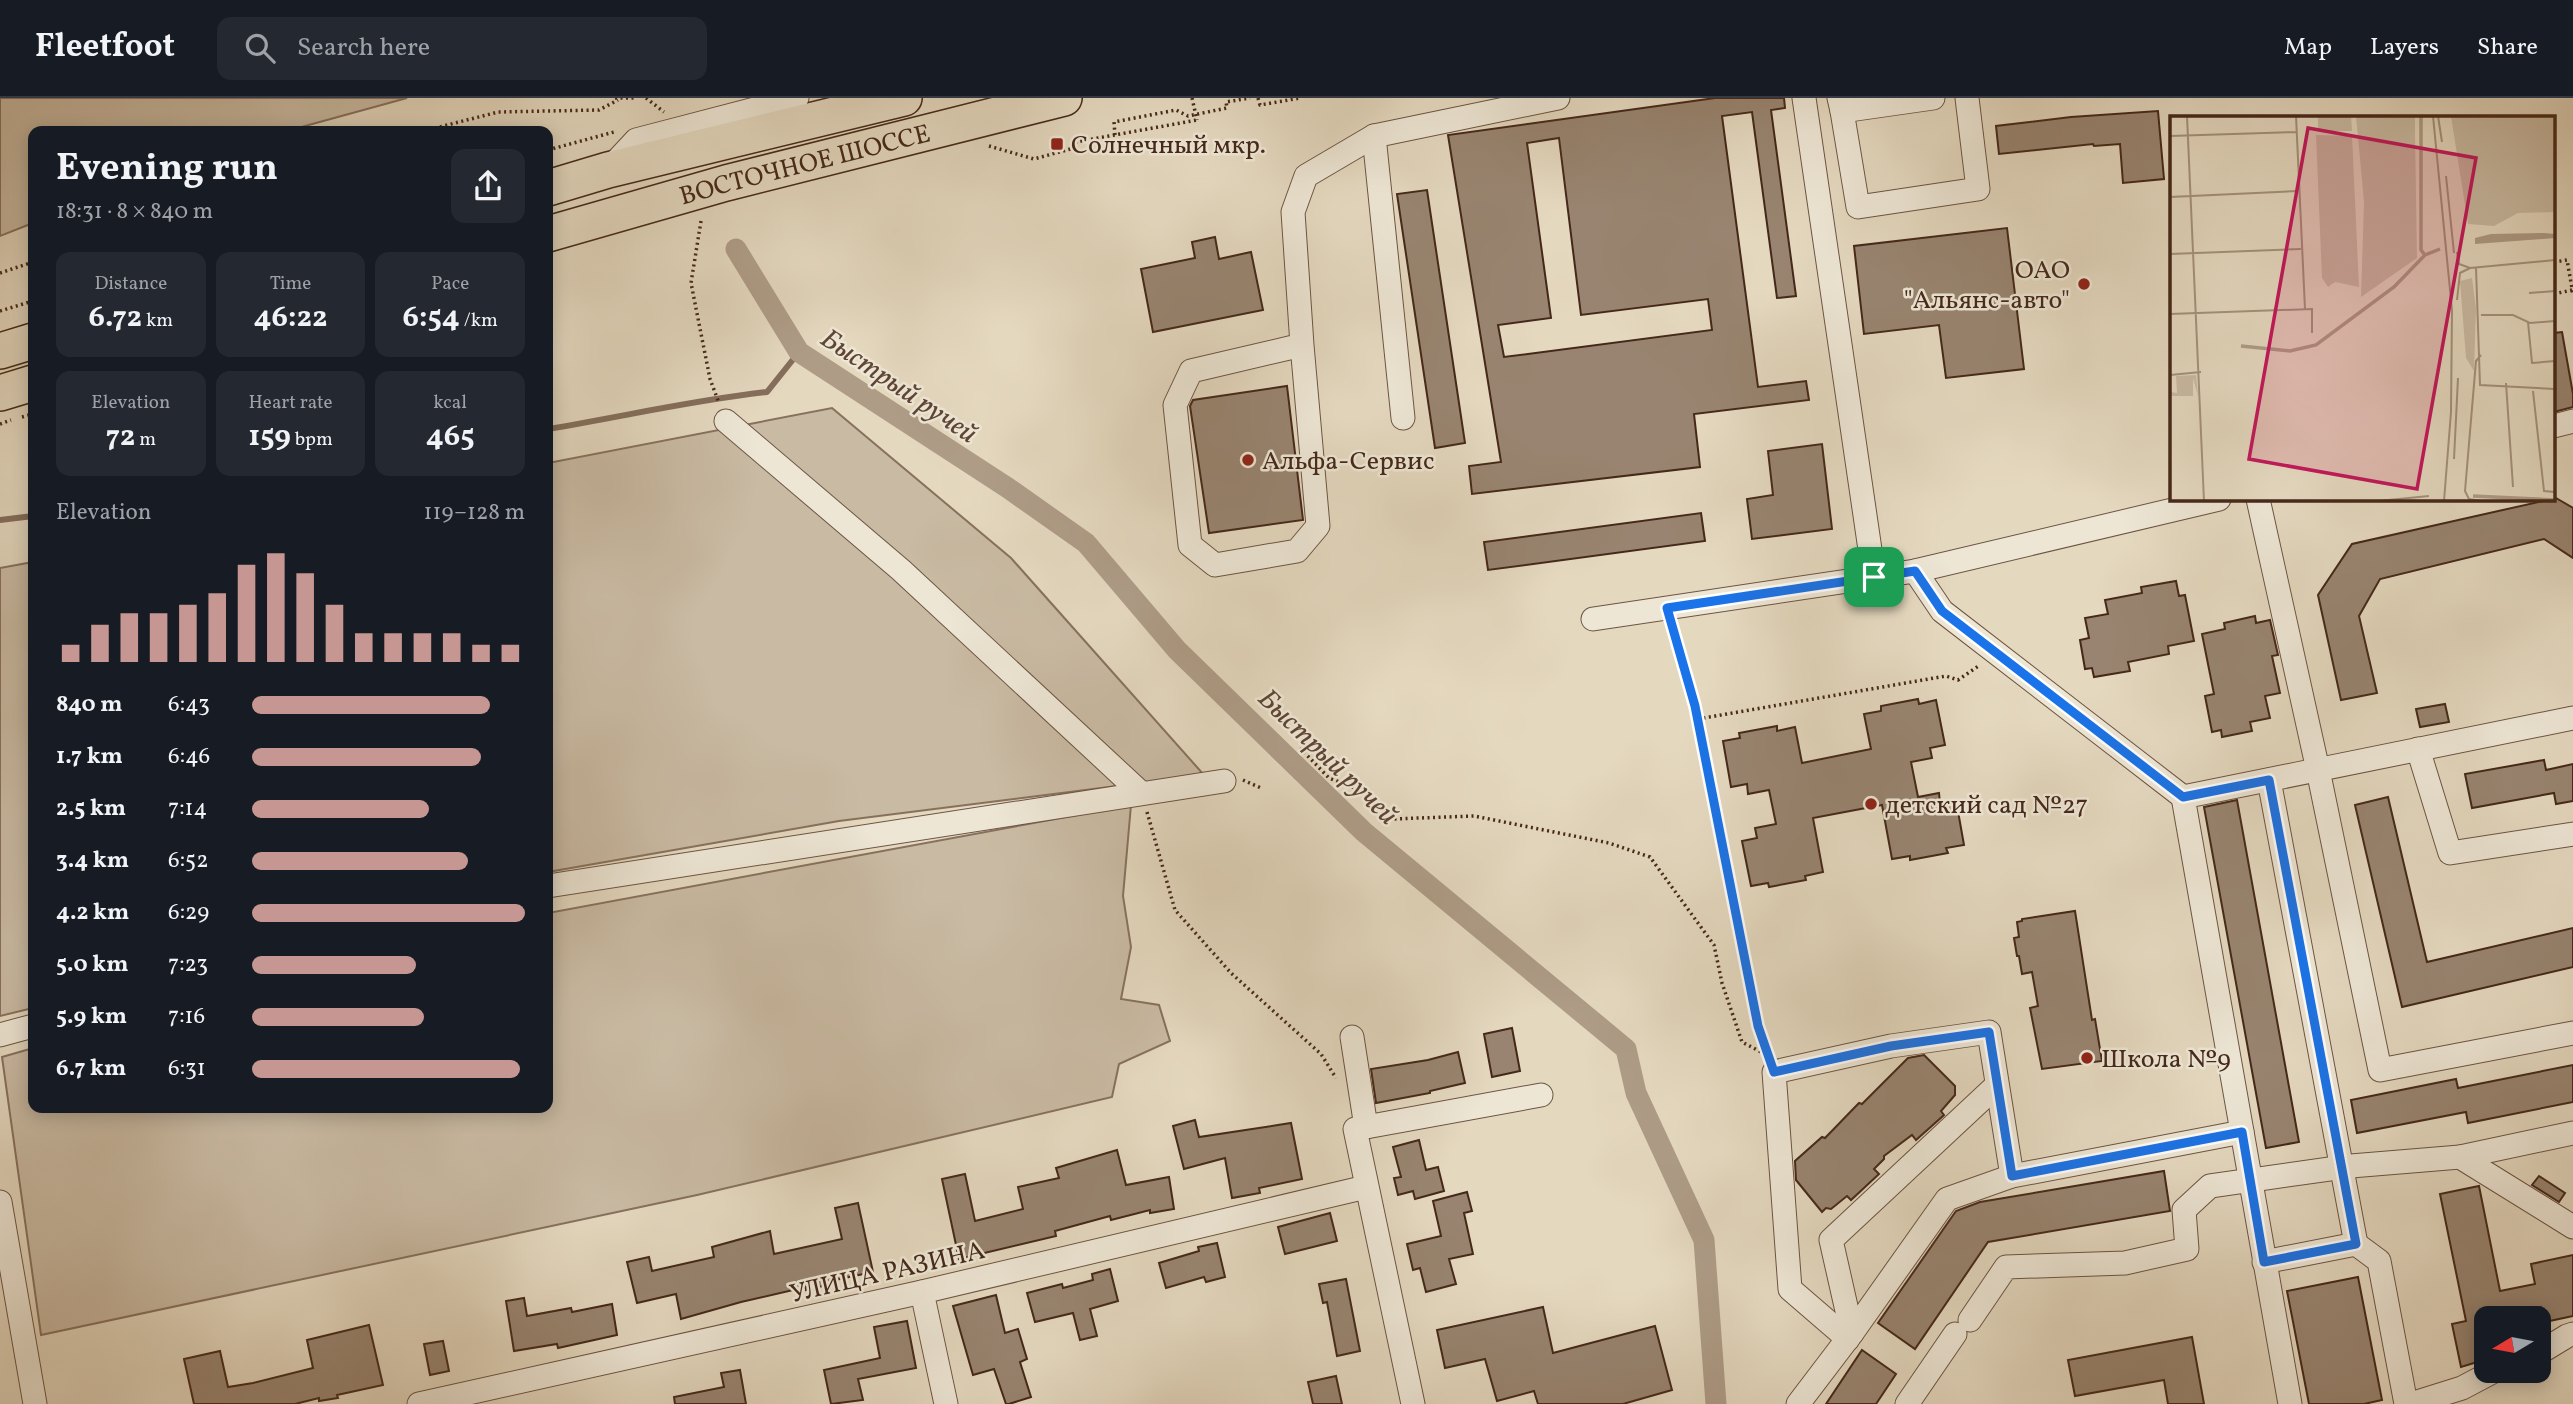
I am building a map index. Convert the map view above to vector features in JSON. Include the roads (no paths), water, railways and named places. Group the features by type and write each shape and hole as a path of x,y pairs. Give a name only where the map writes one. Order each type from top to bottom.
{"highway":[{"name":"ВОСТОЧНОЕ ШОССЕ","path":"553,186 608,170 904,98"},
{"name":"ВОСТОЧНОЕ ШОССЕ","path":"553,233 726,183 1064,98"},
{"path":"0,351 28,343"},
{"path":"0,393 28,385"}],"street":[{"path":"608,170 636,140 797,98"},
{"path":"1302,345 1191,371 1175,405 1190,545 1215,565 1297,551 1318,526 1293,212 1306,176 1374,135 1558,98"},
{"path":"1804,98 1874,577"},
{"path":"1933,98 1840,105 1858,207 1978,189 1967,98"},
{"path":"1374,135 1403,418"},
{"path":"726,421 901,570 1141,793"},
{"path":"2556,425 2573,421"},
{"path":"1593,619 1915,571 2215,500"},
{"path":"2258,500 2381,1070 2573,1033"},
{"path":"1915,571 1942,611 2183,797 2290,1404"},
{"path":"2183,797 2573,718"},
{"path":"2418,749 2450,853 2573,834"},
{"path":"553,885 1224,780"},
{"path":"2269,780 2356,1244 2379,1261 2409,1404 2462,1388 2474,1382"},
{"path":"0,1035 28,1027"},
{"path":"1850,1336 1790,1289 1774,1072 1891,1046 1989,1032 2012,1176"},
{"path":"1352,1037 1361,1097 1360,1128 1366,1187 1413,1404"},
{"path":"1850,1336 1831,1240 1997,1085"},
{"path":"1360,1128 1541,1095"},
{"path":"1798,1404 1947,1199 2012,1176 2242,1132"},
{"path":"1907,1404 2006,1267 2125,1263 2187,1249 2184,1210 2210,1186 2341,1167 2460,1157 2573,1133"},
{"path":"2460,1157 2573,1227"},
{"name":"УЛИЦА РАЗИНА","path":"419,1404 492,1397 1366,1187"},
{"path":"0,1202 35,1404"},
{"path":"2264,1262 2356,1244"},
{"path":"922,1292 946,1404"},
{"path":"2552,1345 2573,1334"}],"waterway":[{"name":"Быстрый ручей","path":"736,249 799,352 1008,488 1086,543 1177,650 1364,832 1626,1049 1636,1093 1704,1240 1716,1404"},
{"path":"553,428 767,392 799,352"},
{"path":"0,520 28,517"}],"place":[{"name":"Солнечный мкр.","path":"1057,144"},
{"name":"ОАО \"Альянс-авто\"","path":"2084,284"},
{"name":"Альфа-Сервис","path":"1248,460"},
{"name":"детский сад №27","path":"1871,804"},
{"name":"Школа №9","path":"2087,1058"}]}
